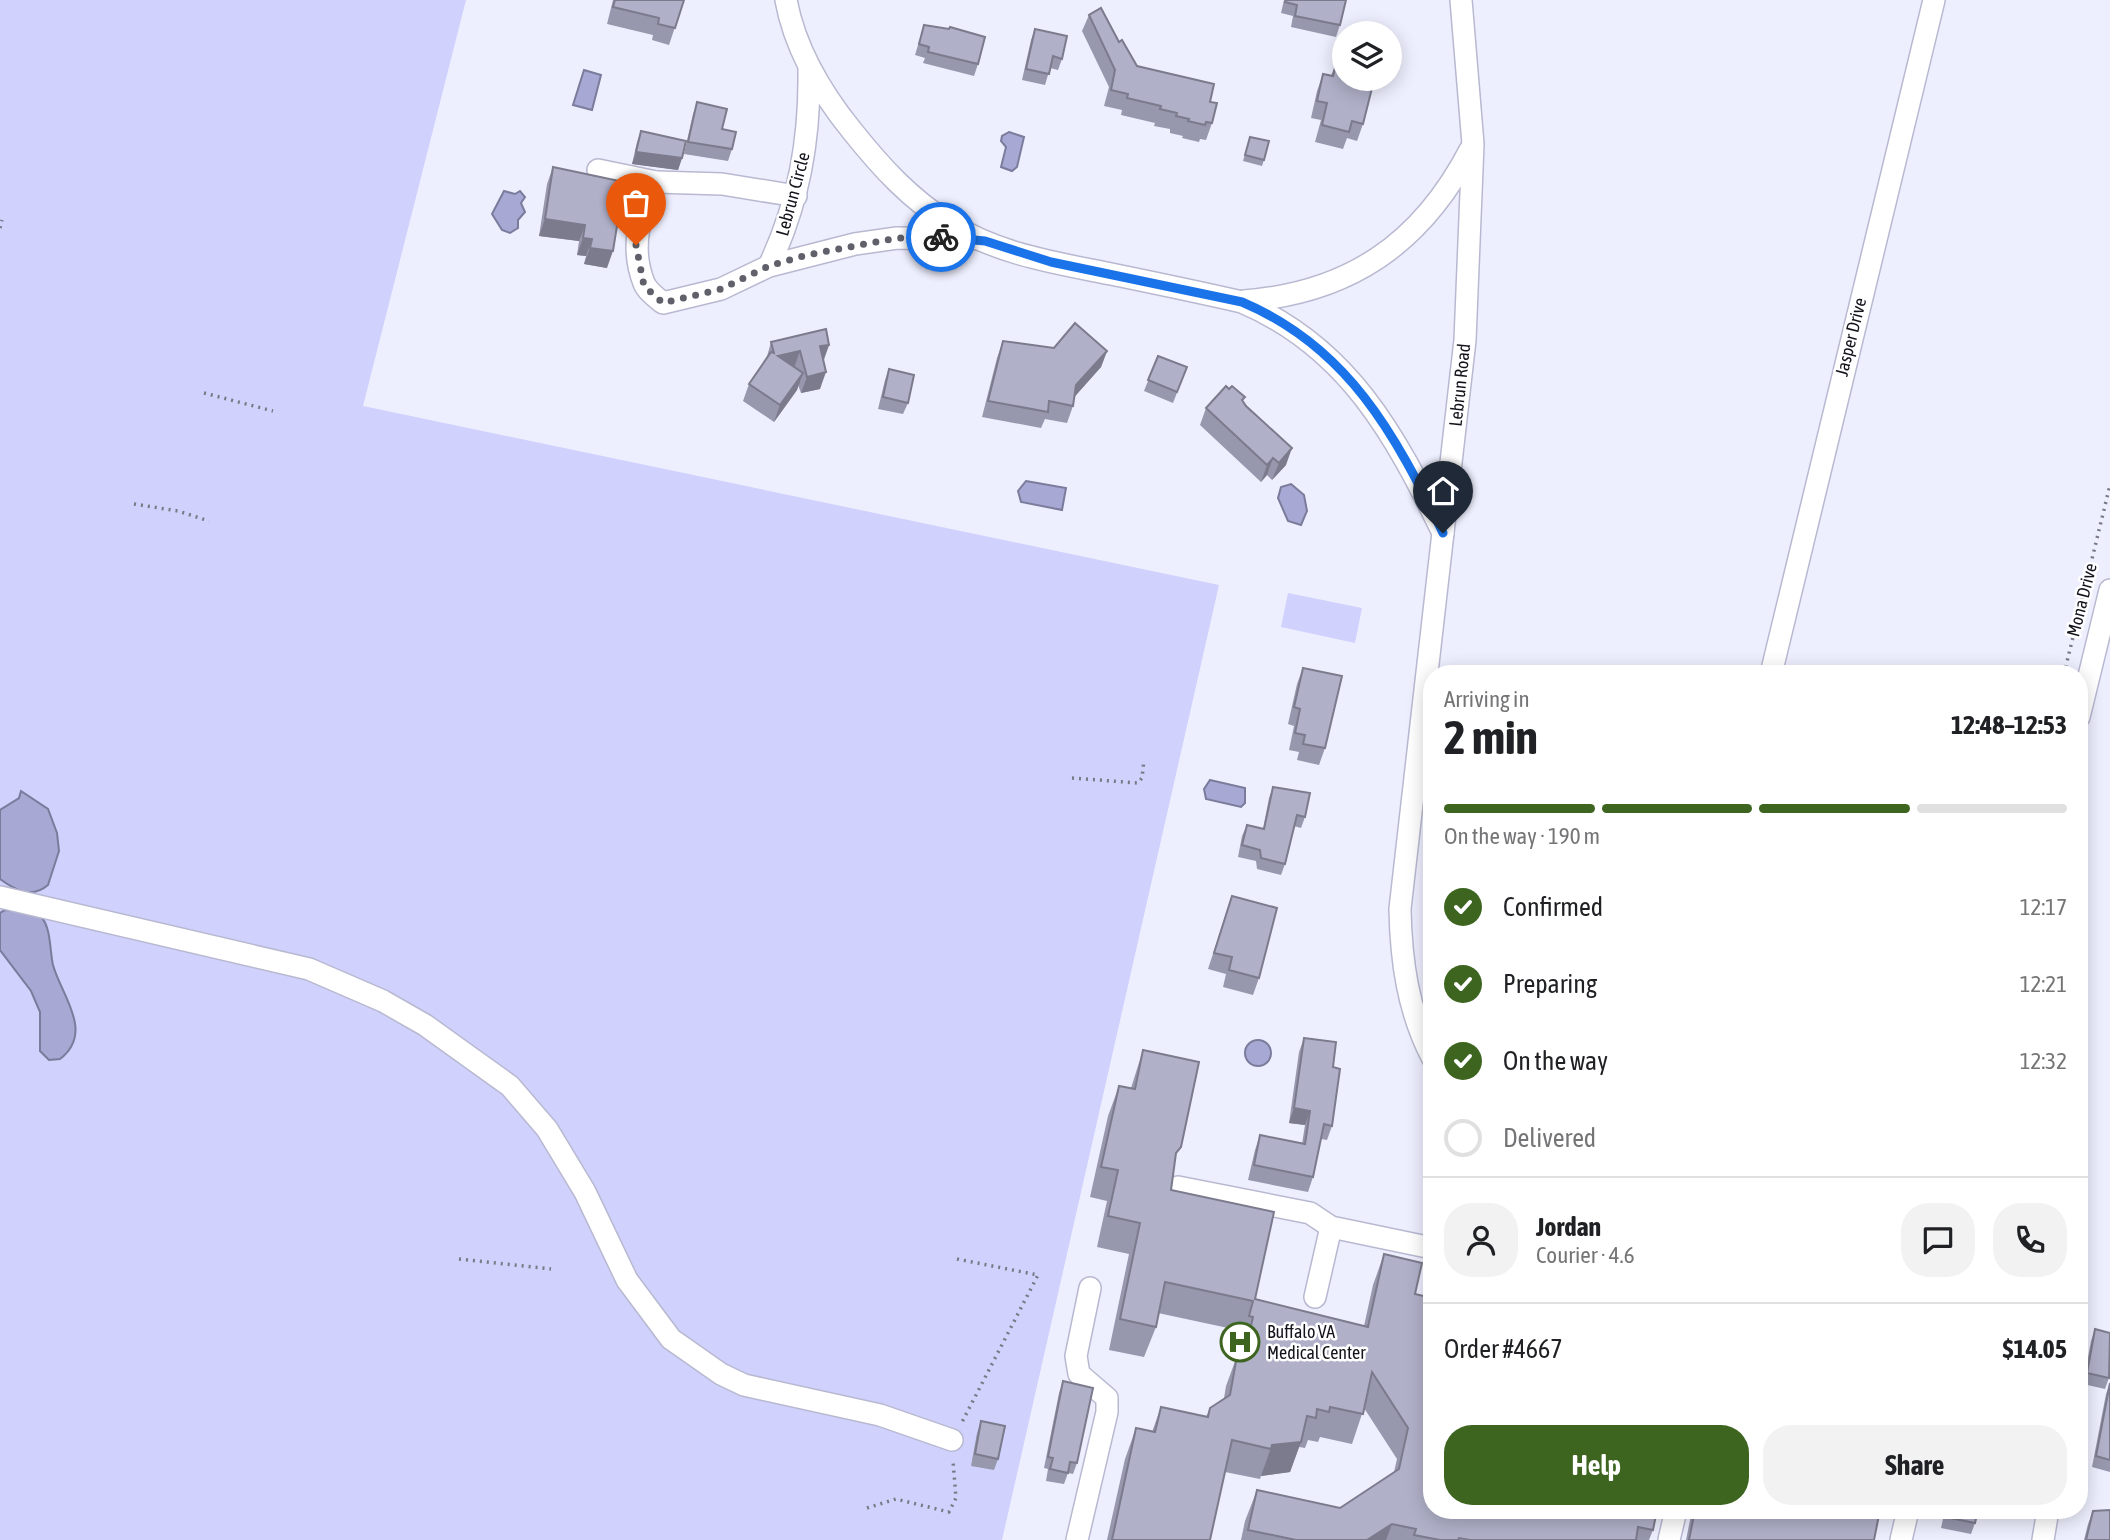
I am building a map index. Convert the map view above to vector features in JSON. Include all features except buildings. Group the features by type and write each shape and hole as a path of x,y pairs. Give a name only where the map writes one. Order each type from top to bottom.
{"street":[{"name":"Lebrun Circle","path":"786,0 809,68 834,110 885,173 950,224 985,241 1051,262 1242,302 1264,311 1327,355 1363,392 1393,435 1443,533"},
{"name":"Lebrun Road","path":"1428,665 1465,340 1473,144 1461,0"},
{"name":"Jasper Drive","path":"1773,665 1934,0"},
{"name":"Lebrun Circle","path":"769,266 796,197 807,145 809,68"},
{"name":"Lebrun Circle","path":"1242,302 1296,295 1326,286 1356,273 1391,250 1429,215 1457,174 1473,144"},
{"path":"598,170 656,182 722,184 796,197"},
{"path":"656,182 642,207 636,245 644,286 663,303 721,289 769,266"},
{"name":"Lebrun Circle","path":"769,266 807,255 897,238 985,241"},
{"name":"Mona Drive","path":"2088,680 2110,590"},
{"name":"Lebrun Road","path":"1423,708 1400,909 1402,963 1412,1009 1423,1035"},
{"path":"0,897 309,969 383,1001 425,1025 510,1086 566,1156 627,1280 671,1339 721,1374 744,1385 880,1415 952,1440"},
{"path":"1178,1186 1310,1213 1331,1227 1423,1246"},
{"path":"1315,1297 1331,1227"},
{"path":"1077,1540 1107,1405 1107,1398 1079,1374 1076,1356 1090,1288"},
{"path":"1669,1540 1674,1519"},
{"path":"1901,1540 1906,1519"},
{"path":"2043,1540 2046,1519"}],"path":[{"path":"0,228 2,220"},
{"path":"204,393 273,411"},
{"name":"Mona Drive","path":"2066,665 2110,485"},
{"path":"134,504 178,511 209,521"},
{"path":"1072,778 1138,783 1142,778 1144,760"},
{"path":"459,1259 551,1269"},
{"path":"867,1508 896,1499 949,1512 956,1498 952,1440 1038,1275 957,1259"}],"shaded area":[{"path":"0,0 466,0 363,406 1219,585 1002,1540 0,1540"},
{"path":"584,70 601,75 592,110 573,105"},
{"path":"1009,132 1024,137 1017,167 1012,171 1001,167 1006,147 1001,141 1002,136"},
{"path":"504,191 515,194 520,191 525,197 521,203 525,212 518,220 518,228 510,233 502,230 492,214"},
{"path":"1026,481 1066,488 1062,510 1021,502 1018,491"},
{"path":"1291,484 1304,495 1307,511 1301,525 1288,521 1278,498 1281,487"},
{"path":"1288,593 1362,608 1355,643 1281,627"},
{"path":"1210,780 1245,788 1245,803 1241,807 1206,799 1204,789"},
{"path":"21,791 48,809 57,833 59,851 48,885 36,892 12,887 0,879 0,810 19,798"},
{"path":"5,910 34,913 45,922 53,965 73,1013 75,1025 75,1037 60,1059 49,1060 40,1051 40,1012 31,991 0,950 0,913"},
{"path":"1258,1040 1267,1044 1271,1053 1267,1062 1258,1066 1249,1062 1245,1053 1249,1044"}],"way so far":[{"path":"636,245 644,286 663,303 721,289 769,266 807,255 897,238 941,237"}],"place":[{"name":"Buffalo VA Medical Center","path":"1240,1342"}],"route":[{"path":"941,237 985,241 1051,262 1242,302 1264,311 1327,355 1363,392 1393,435 1443,533"}]}
